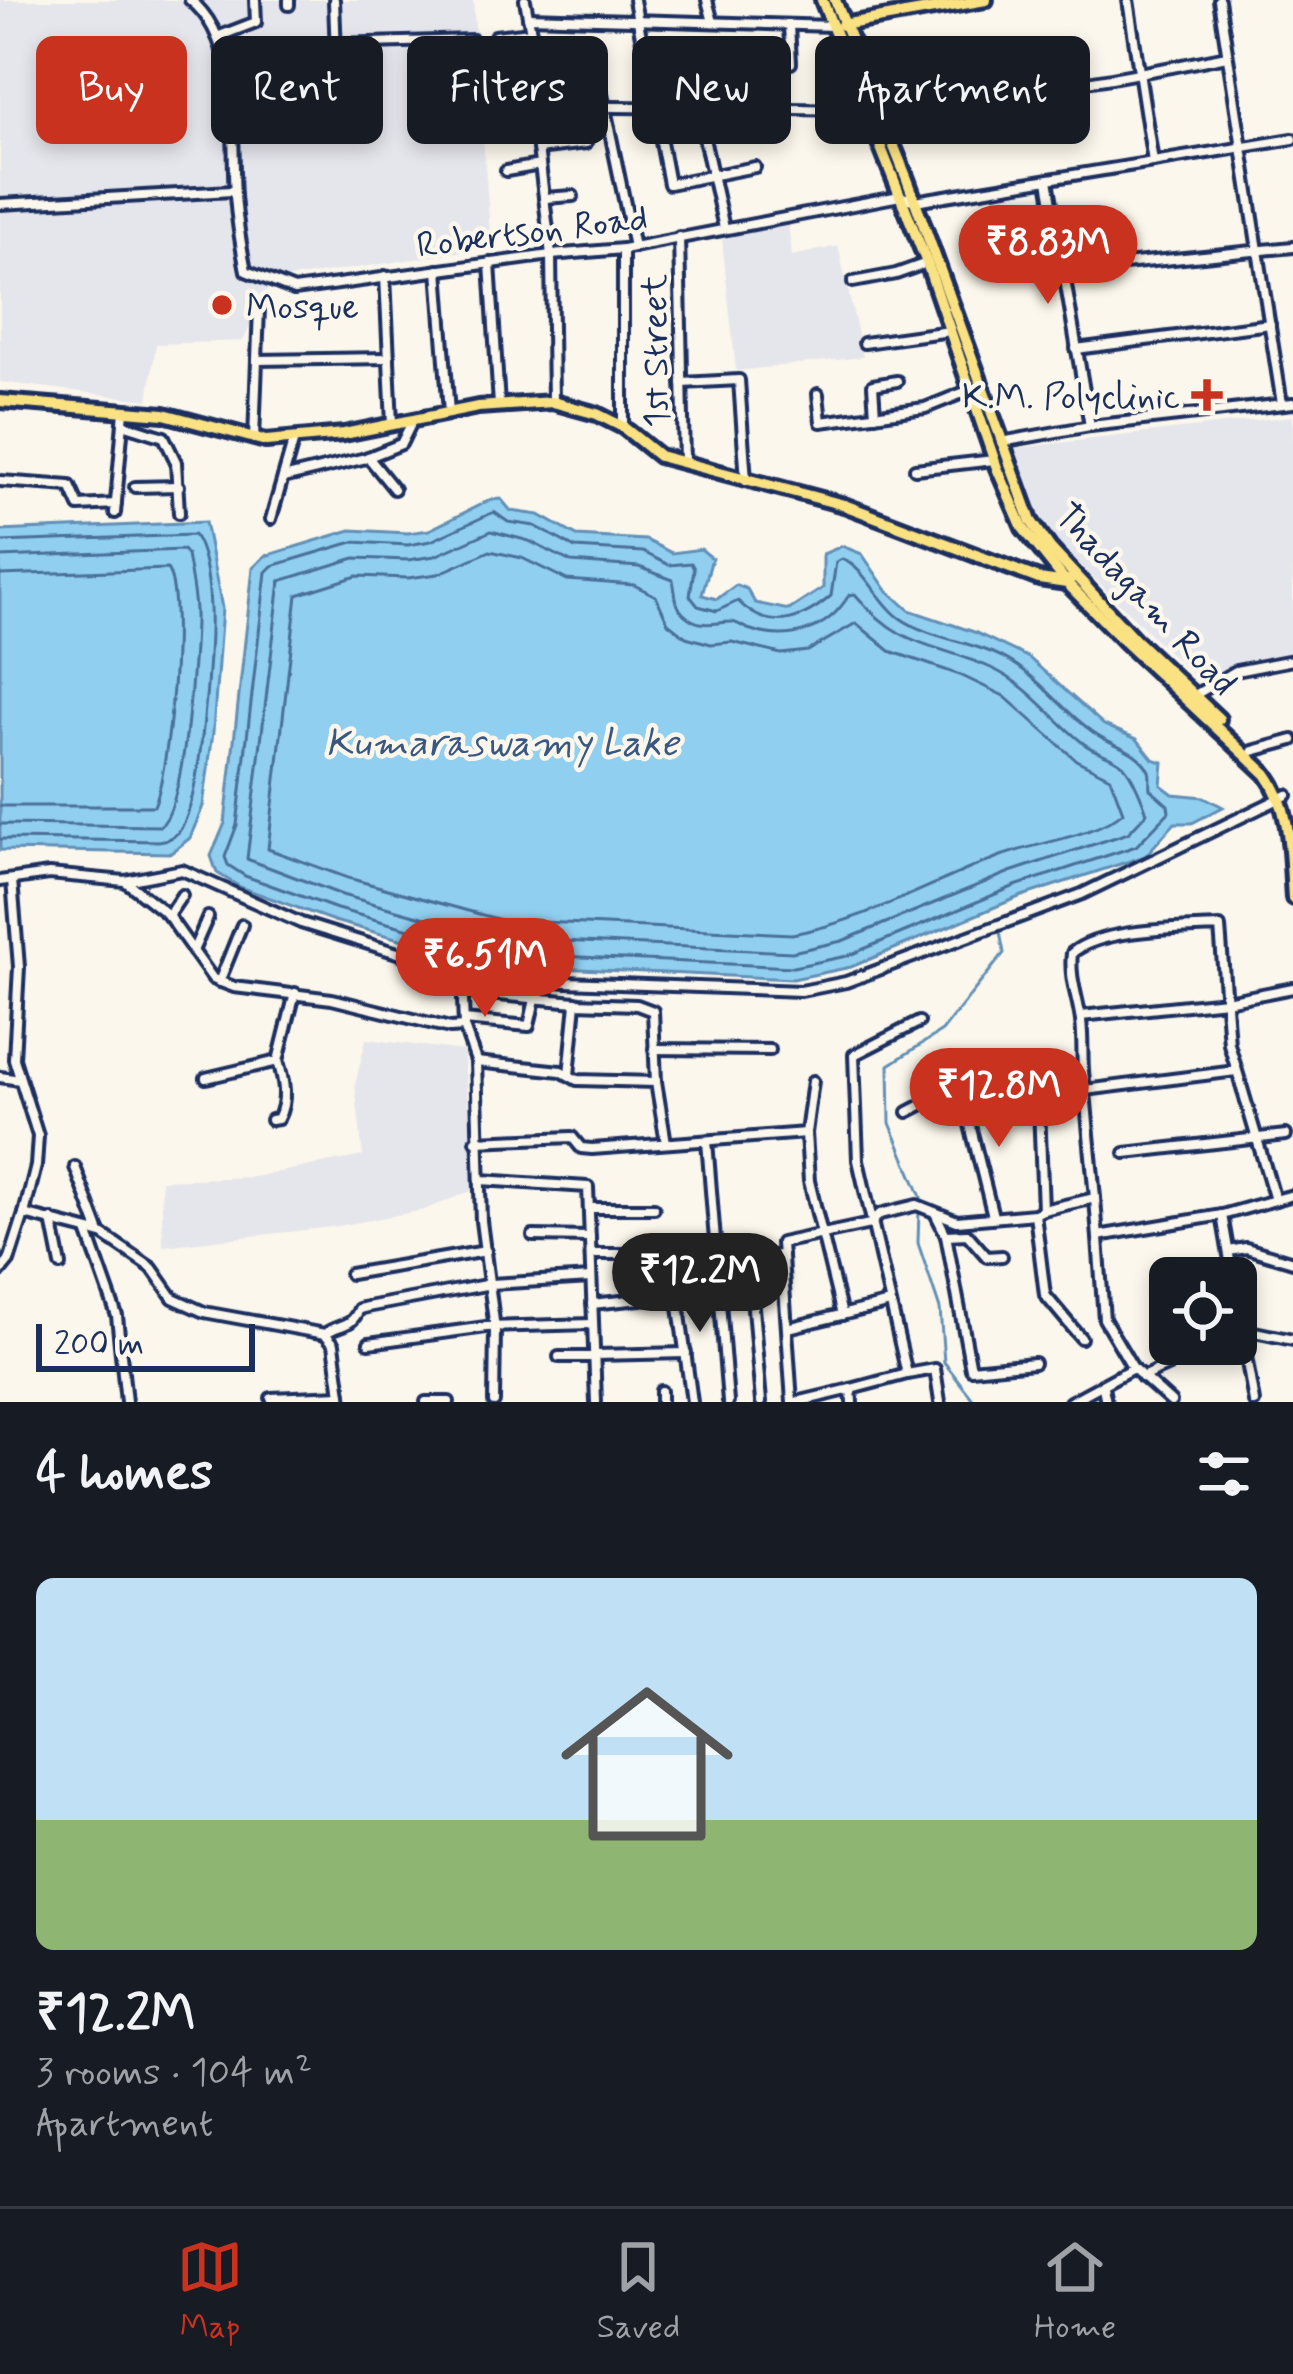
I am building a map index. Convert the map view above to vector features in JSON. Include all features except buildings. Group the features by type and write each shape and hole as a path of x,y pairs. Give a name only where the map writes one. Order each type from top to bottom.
{"main road":[{"name":"Thadagam Road","path":"822,0 841,26"},
{"name":"Thadagam Road","path":"835,0 845,36"},
{"path":"841,26 986,0"},
{"name":"Thadagam Road","path":"884,144 994,460 1023,528 1283,796"},
{"name":"Thadagam Road","path":"888,144 914,201 1031,520 1071,579 1275,774 1290,814 1293,898"},
{"path":"0,401 123,418 164,414 254,439 294,439 499,405 554,402 623,427 659,456 844,505 1040,580 1071,579"}],"street":[{"path":"190,0 216,36"},
{"path":"220,36 256,22 256,0"},
{"path":"334,0 336,49 407,44"},
{"path":"525,0 531,36"},
{"path":"634,0 642,36"},
{"path":"707,0 714,22"},
{"path":"1128,0 1153,162"},
{"path":"1001,442 1090,426 1288,404 1270,324 1219,0"},
{"path":"528,17 841,26"},
{"path":"789,25 790,36"},
{"path":"495,36 531,32"},
{"path":"1090,82 1227,56"},
{"path":"608,130 628,248 623,427"},
{"path":"900,196 914,201 1293,140"},
{"path":"233,144 236,197"},
{"path":"537,144 550,255 554,402"},
{"path":"538,148 576,144"},
{"path":"660,144 669,184 754,167"},
{"path":"705,144 724,229"},
{"path":"506,171 540,165"},
{"path":"1048,179 1090,426"},
{"path":"0,204 232,191 236,197"},
{"path":"544,198 573,196"},
{"name":"Robertson Road","path":"236,197 246,271 294,290 628,248 900,196"},
{"name":"1st Street","path":"679,237 684,464"},
{"path":"1065,270 1293,247"},
{"path":"490,262 499,405"},
{"path":"853,282 927,263"},
{"path":"438,270 449,413"},
{"path":"385,276 392,424"},
{"path":"254,439 259,308"},
{"path":"1076,349 1270,324"},
{"path":"864,343 951,331"},
{"path":"256,360 389,358"},
{"path":"682,382 739,380 746,481"},
{"path":"875,415 873,385 897,381"},
{"path":"818,394 819,422 925,408 971,390"},
{"path":"0,481 70,486 79,506 115,509 123,418 164,437 176,462 179,513"},
{"path":"283,478 401,444 412,420"},
{"path":"272,518 294,439"},
{"path":"368,457 394,490"},
{"path":"915,469 994,460"},
{"path":"135,487 179,486"},
{"path":"1193,696 1235,671 1293,660"},
{"path":"1252,751 1293,740"},
{"path":"0,881 50,874 125,881 182,870 302,923 425,963 490,974 612,984 801,992 846,982 1082,894 1283,796"},
{"path":"0,1272 9,1261 24,1214 38,1136 14,1059 19,967 13,880"},
{"path":"125,881 168,916 219,982 332,999 450,1028 464,1023 530,1026 535,999"},
{"path":"168,916 182,896"},
{"path":"192,952 208,917"},
{"path":"219,982 242,925"},
{"path":"1171,1402 1133,1368 1104,1319 1081,1016 1072,999 1072,953 1085,942 1220,927 1236,1071 1276,1200"},
{"path":"490,974 468,986 464,1023 476,1061 476,1141 491,1284 494,1402"},
{"path":"1081,1016 1293,988"},
{"path":"465,992 652,1009 666,1144"},
{"path":"271,1120 278,1119 284,1107 284,1079 278,1061 295,993"},
{"path":"568,1075 577,1003"},
{"path":"907,1374 859,1160 854,1055 919,1022"},
{"path":"654,1049 770,1050"},
{"path":"206,1078 278,1061"},
{"path":"476,1061 561,1071 577,1080 656,1082"},
{"path":"1081,1338 1045,1295 1038,1081 1083,1071"},
{"path":"1085,1090 1236,1071"},
{"path":"0,1077 20,1080"},
{"path":"813,1081 806,1133 808,1181 842,1315"},
{"path":"908,1112 935,1098 990,1088"},
{"path":"962,1093 993,1216"},
{"path":"476,1141 572,1137 581,1148 592,1149 806,1133"},
{"path":"1125,1154 1286,1135"},
{"path":"707,1142 728,1402"},
{"path":"75,1167 100,1233"},
{"path":"481,1180 588,1187 596,1402"},
{"path":"1098,1236 1222,1215 1293,1195"},
{"path":"940,1402 935,1369 795,1402 781,1243 870,1224 880,1214 917,1205 956,1221 1039,1212 1096,1198"},
{"path":"589,1208 654,1208"},
{"path":"934,1211 946,1235 971,1369 1034,1363"},
{"path":"24,1214 100,1233 152,1268 173,1298 204,1312 325,1334 346,1327 359,1309 491,1284 591,1278"},
{"path":"1222,1215 1230,1257"},
{"path":"52,1220 62,1264"},
{"path":"87,1230 117,1316 126,1402"},
{"path":"946,1235 967,1234 987,1257 1002,1256"},
{"path":"532,1236 590,1237"},
{"path":"1229,1251 1246,1248 1293,1262"},
{"path":"350,1274 486,1250"},
{"path":"591,1254 675,1254 692,1402"},
{"path":"679,1265 782,1256"},
{"path":"749,1261 761,1402"},
{"path":"592,1304 679,1295"},
{"path":"788,1328 890,1303"},
{"path":"369,1343 445,1331 592,1324"},
{"path":"1257,1333 1293,1340"},
{"path":"271,1398 341,1398 334,1344 325,1334"},
{"path":"559,1357 686,1353"},
{"path":"1142,1377 1169,1365"},
{"path":"1247,1365 1254,1402"},
{"path":"1070,1402 1133,1368"},
{"path":"1103,1387 1106,1402"},
{"path":"851,1389 852,1402"},
{"path":"426,1402 449,1402"}],"shaded area":[{"path":"0,0 473,0 476,36 407,36 407,144 483,144 491,247 272,281 243,341 156,344 148,400 0,382"},
{"path":"788,224 792,256 838,246 863,357 736,371 722,239"},
{"path":"1293,416 1293,666 1197,680 1045,530 1015,448"},
{"path":"366,1039 463,1051 476,1189 424,1210 332,1227 163,1246 161,1180 253,1177 363,1156 355,1085"}],"water":[{"name":"Kumaraswamy Lake","path":"501,499 511,511 539,515 577,536 646,540 672,553 701,549 712,558 702,595 717,599 736,585 747,589 755,603 789,610 823,588 823,554 842,546 862,554 886,589 909,610 974,632 1029,658 1104,725 1137,739 1153,759 1163,762 1161,785 1173,794 1204,797 1223,807 1192,823 1175,823 1145,856 1019,897 851,967 793,979 494,965 334,921 240,887 217,873 211,856 225,823 253,568 265,556 351,530 429,530"},
{"path":"205,522 222,608 203,806 190,838 171,853 0,850 0,531"}],"waterway":[{"path":"921,1197 890,1123 889,1065 942,1031 1004,953 1000,932"},
{"path":"919,1209 918,1243 940,1309 944,1362 975,1402"}],"place":[{"name":"Mosque","path":"222,305"},
{"name":"K.M. Polyclinic","path":"1207,395"}]}
